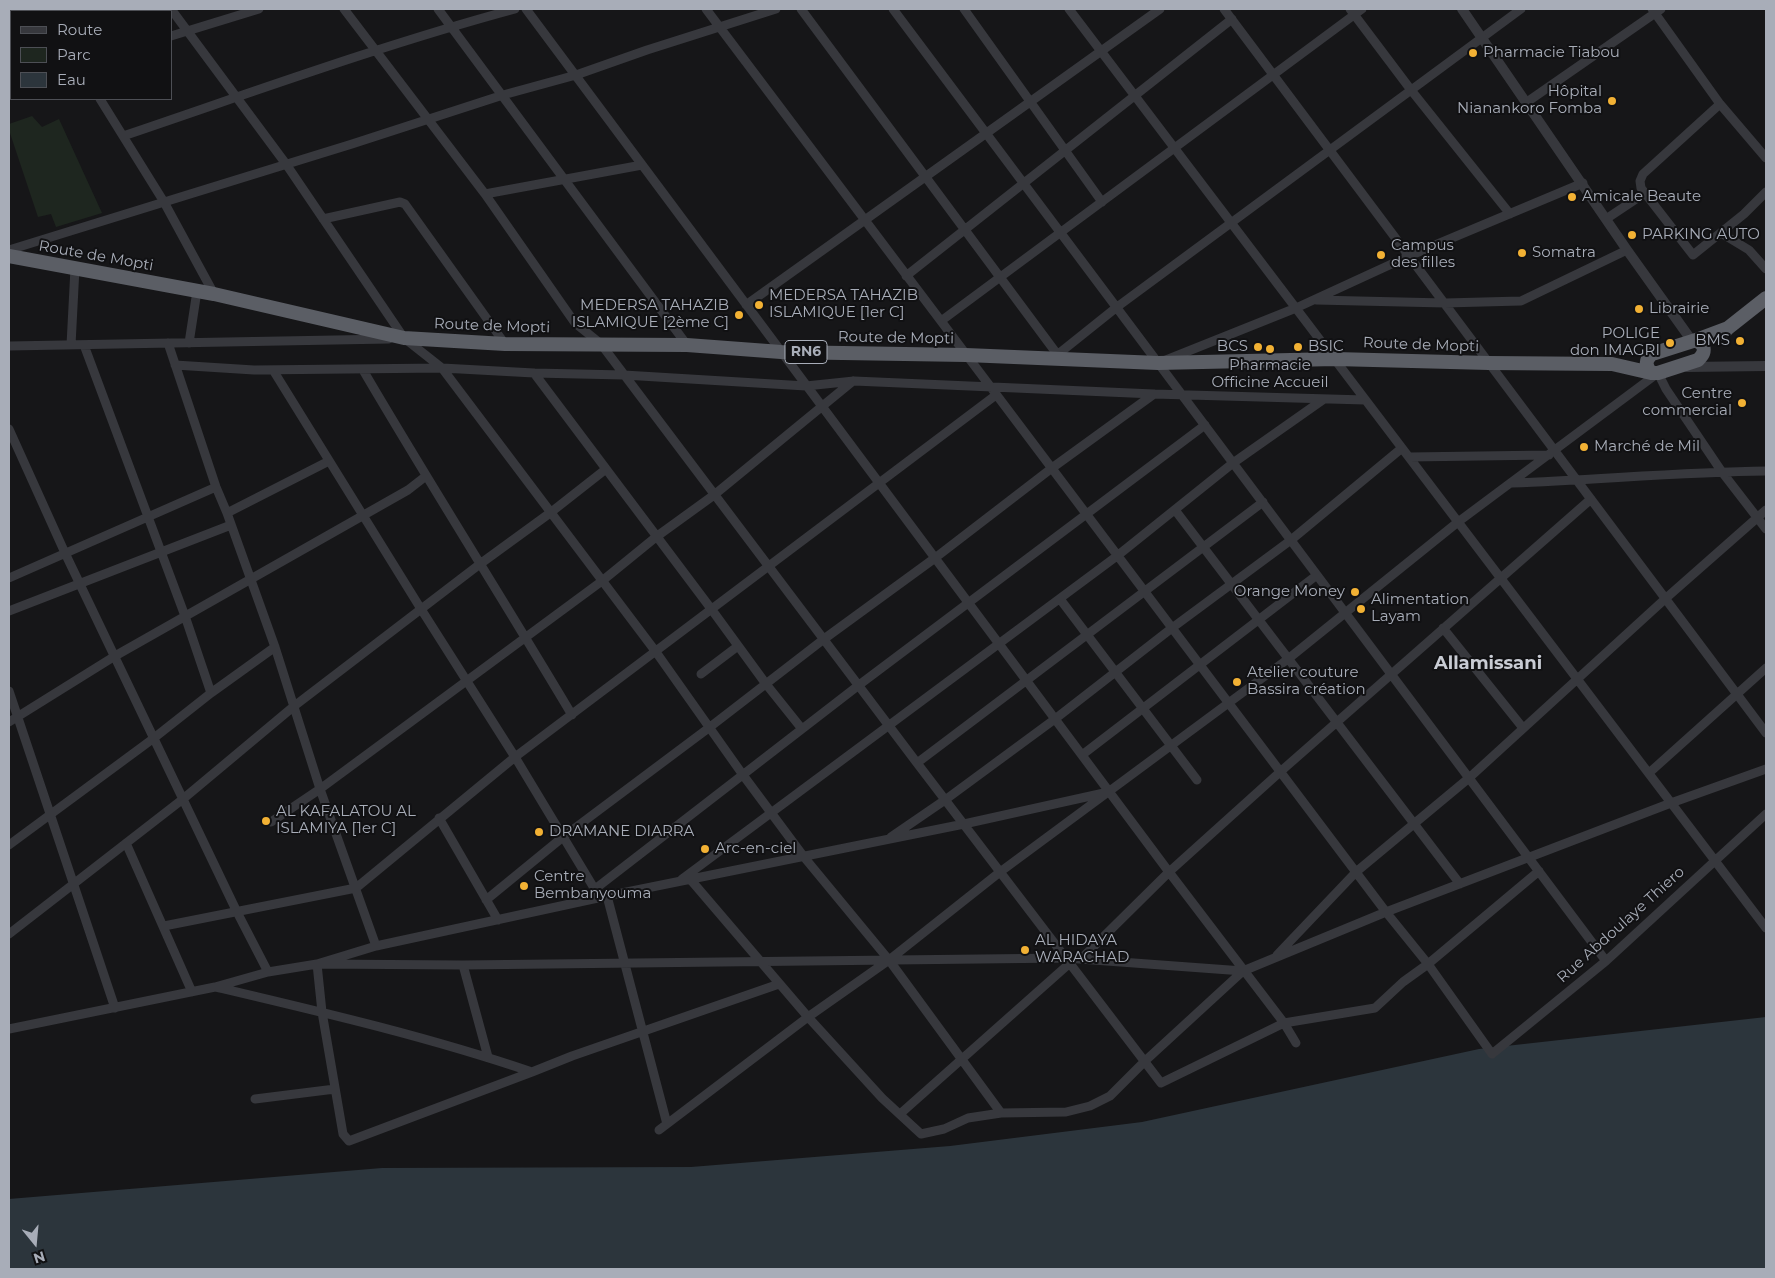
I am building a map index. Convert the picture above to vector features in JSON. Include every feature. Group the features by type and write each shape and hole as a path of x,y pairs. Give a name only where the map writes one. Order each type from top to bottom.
{"highway":[{"name":"Route de Mopti","path":"9,256 214,294 404,338 505,344 687,346 781,352 1055,356 1158,363 1335,359 1612,364 1655,373"},
{"path":"1652,354 1647,358 1646,363 1655,373 1698,360 1728,328 1766,298"},
{"name":"Route de Mopti","path":"1612,364 1672,348 1728,328"},
{"path":"1694,341 1703,345 1703,356"}],"street":[{"path":"172,36 259,9"},
{"path":"344,9 485,194 575,323 601,344 917,764 1161,1083 1284,1023 1375,1008 1403,982 1428,964 1539,871"},
{"path":"438,9 687,346"},
{"path":"123,136 375,50 451,26 515,9"},
{"path":"526,9 1243,971 1284,1023 1296,1043"},
{"path":"706,9 1280,772 1386,912 1428,964"},
{"path":"9,250 503,95 576,75 719,26 776,9"},
{"path":"800,9 1000,277 1055,356 1521,9"},
{"path":"893,9 1606,960"},
{"path":"964,9 1102,202"},
{"path":"1069,9 1766,928"},
{"path":"746,305 1160,9"},
{"path":"1224,9 1445,303 1552,453 1591,499 1766,733"},
{"path":"940,321 1273,75 1352,12 1362,9"},
{"path":"1462,9 1678,323 1694,341"},
{"path":"172,10 286,164 404,338 442,368 656,652 804,857 888,960 1002,1113"},
{"path":"1527,102 1656,10 1720,104 1766,158"},
{"path":"1352,12 1510,214"},
{"path":"906,276 1232,19"},
{"path":"101,100 164,202 214,294"},
{"path":"1720,104 1643,174 1640,181 1641,188 1693,255 1744,214 1766,192"},
{"path":"485,194 642,166"},
{"path":"1158,363 1296,308 1409,256 1583,184"},
{"path":"1606,219 1645,193"},
{"path":"323,219 400,202 405,204 505,344"},
{"path":"1721,233 1749,250 1766,269"},
{"path":"1313,300 1445,303 1520,301 1627,250"},
{"path":"71,345 75,268"},
{"path":"190,343 196,291"},
{"path":"1672,348 1678,333 1678,323"},
{"path":"9,346 404,338"},
{"path":"168,343 216,487 227,512 275,647 320,789 376,946"},
{"path":"84,344 185,616 211,693"},
{"path":"175,365 273,370 442,368 624,375 806,386 854,381 994,391 1365,400"},
{"path":"1679,367 1766,366"},
{"path":"273,370 600,894 626,963 642,1032 668,1124"},
{"path":"363,370 572,715"},
{"path":"534,373 766,684 802,729"},
{"path":"659,1130 808,1017 888,960 1000,872 1288,659 1458,522 1552,453 1655,373 1722,472 1766,529"},
{"path":"271,822 320,789 602,580 656,537 714,495 854,381"},
{"path":"164,926 356,888 515,757 880,484 994,391"},
{"path":"486,900 563,837 824,639 1154,394"},
{"path":"679,881 888,724 1117,556 1233,463 1324,399"},
{"path":"600,894 802,729 1085,513 1204,425"},
{"path":"9,429 65,553 237,912 268,972"},
{"path":"887,839 945,800 1055,719 1172,628 1291,540 1402,448"},
{"path":"1409,458 1552,453"},
{"path":"227,512 329,461"},
{"path":"9,934 183,798 293,707 606,469"},
{"path":"1512,482 1577,481 1766,471"},
{"path":"9,722 115,656 408,490 426,476"},
{"path":"9,578 216,487"},
{"path":"1082,958 1169,872 1591,499"},
{"path":"917,764 1263,502"},
{"path":"1175,510 1460,884"},
{"path":"1275,957 1356,872 1469,778 1665,598 1766,510"},
{"path":"9,611 231,525"},
{"path":"1082,755 1318,575"},
{"path":"1060,599 1197,780"},
{"path":"1444,628 1523,728"},
{"path":"701,674 738,646"},
{"path":"9,845 275,647"},
{"path":"1649,773 1766,668"},
{"path":"9,691 115,1008"},
{"path":"690,879 808,1017 882,1098 921,1134 944,1129 968,1118 1002,1113 1066,1112 1090,1106 1110,1096 1145,1061 1243,971 1386,912 1671,803 1766,770"},
{"path":"9,1029 215,987 268,972 317,964 376,946 498,920 600,894 804,857 964,824 1109,791"},
{"name":"Rue Abdoulaye Thiero","path":"1428,964 1492,1054 1606,960 1766,814"},
{"path":"439,818 498,920"},
{"path":"126,843 192,992"},
{"path":"317,964 463,965 1068,960 1082,958 1243,971"},
{"path":"900,1114 1068,960"},
{"path":"317,964 322,1012 343,1134 349,1141 572,1056 779,984"},
{"path":"463,965 488,1057"},
{"path":"215,987 322,1012 488,1057 532,1072"},
{"path":"255,1099 335,1089"}],"green space":[{"path":"32,116 42,127 59,119 102,213 56,227 51,214 38,217 9,130 9,124"}],"water":[{"path":"1766,1017 1766,1269 9,1269 9,1199 382,1168 691,1167 950,1146 1142,1122 1479,1049"}],"place":[{"name":"Pharmacie Tiabou","path":"1473,53"},
{"name":"Hôpital Nianankoro Fomba","path":"1612,101"},
{"name":"Amicale Beaute","path":"1572,197"},
{"name":"PARKING AUTO","path":"1632,235"},
{"name":"Somatra","path":"1522,253"},
{"name":"Campus des filles","path":"1381,255"},
{"name":"MEDERSA TAHAZIB ISLAMIQUE [1er C]","path":"759,305"},
{"name":"Librairie","path":"1639,309"},
{"name":"MEDERSA TAHAZIB ISLAMIQUE [2ème C]","path":"739,315"},
{"name":"BMS","path":"1740,341"},
{"name":"POLIGE don IMAGRI","path":"1670,343"},
{"name":"BCS","path":"1258,347"},
{"name":"BSIC","path":"1298,347"},
{"name":"Pharmacie Officine Accueil","path":"1270,349"},
{"name":"Centre commercial","path":"1742,403"},
{"name":"Marché de Mil","path":"1584,447"},
{"name":"Orange Money","path":"1355,592"},
{"name":"Alimentation Layam","path":"1361,609"},
{"name":"Atelier couture Bassira création","path":"1237,682"},
{"name":"AL KAFALATOU AL ISLAMIYA [1er C]","path":"266,821"},
{"name":"DRAMANE DIARRA","path":"539,832"},
{"name":"Arc-en-ciel","path":"705,849"},
{"name":"Centre Bembanyouma","path":"524,886"},
{"name":"AL HIDAYA WARACHAD","path":"1025,950"}],"district":[{"name":"Allamissani","path":"1488,664"}]}
